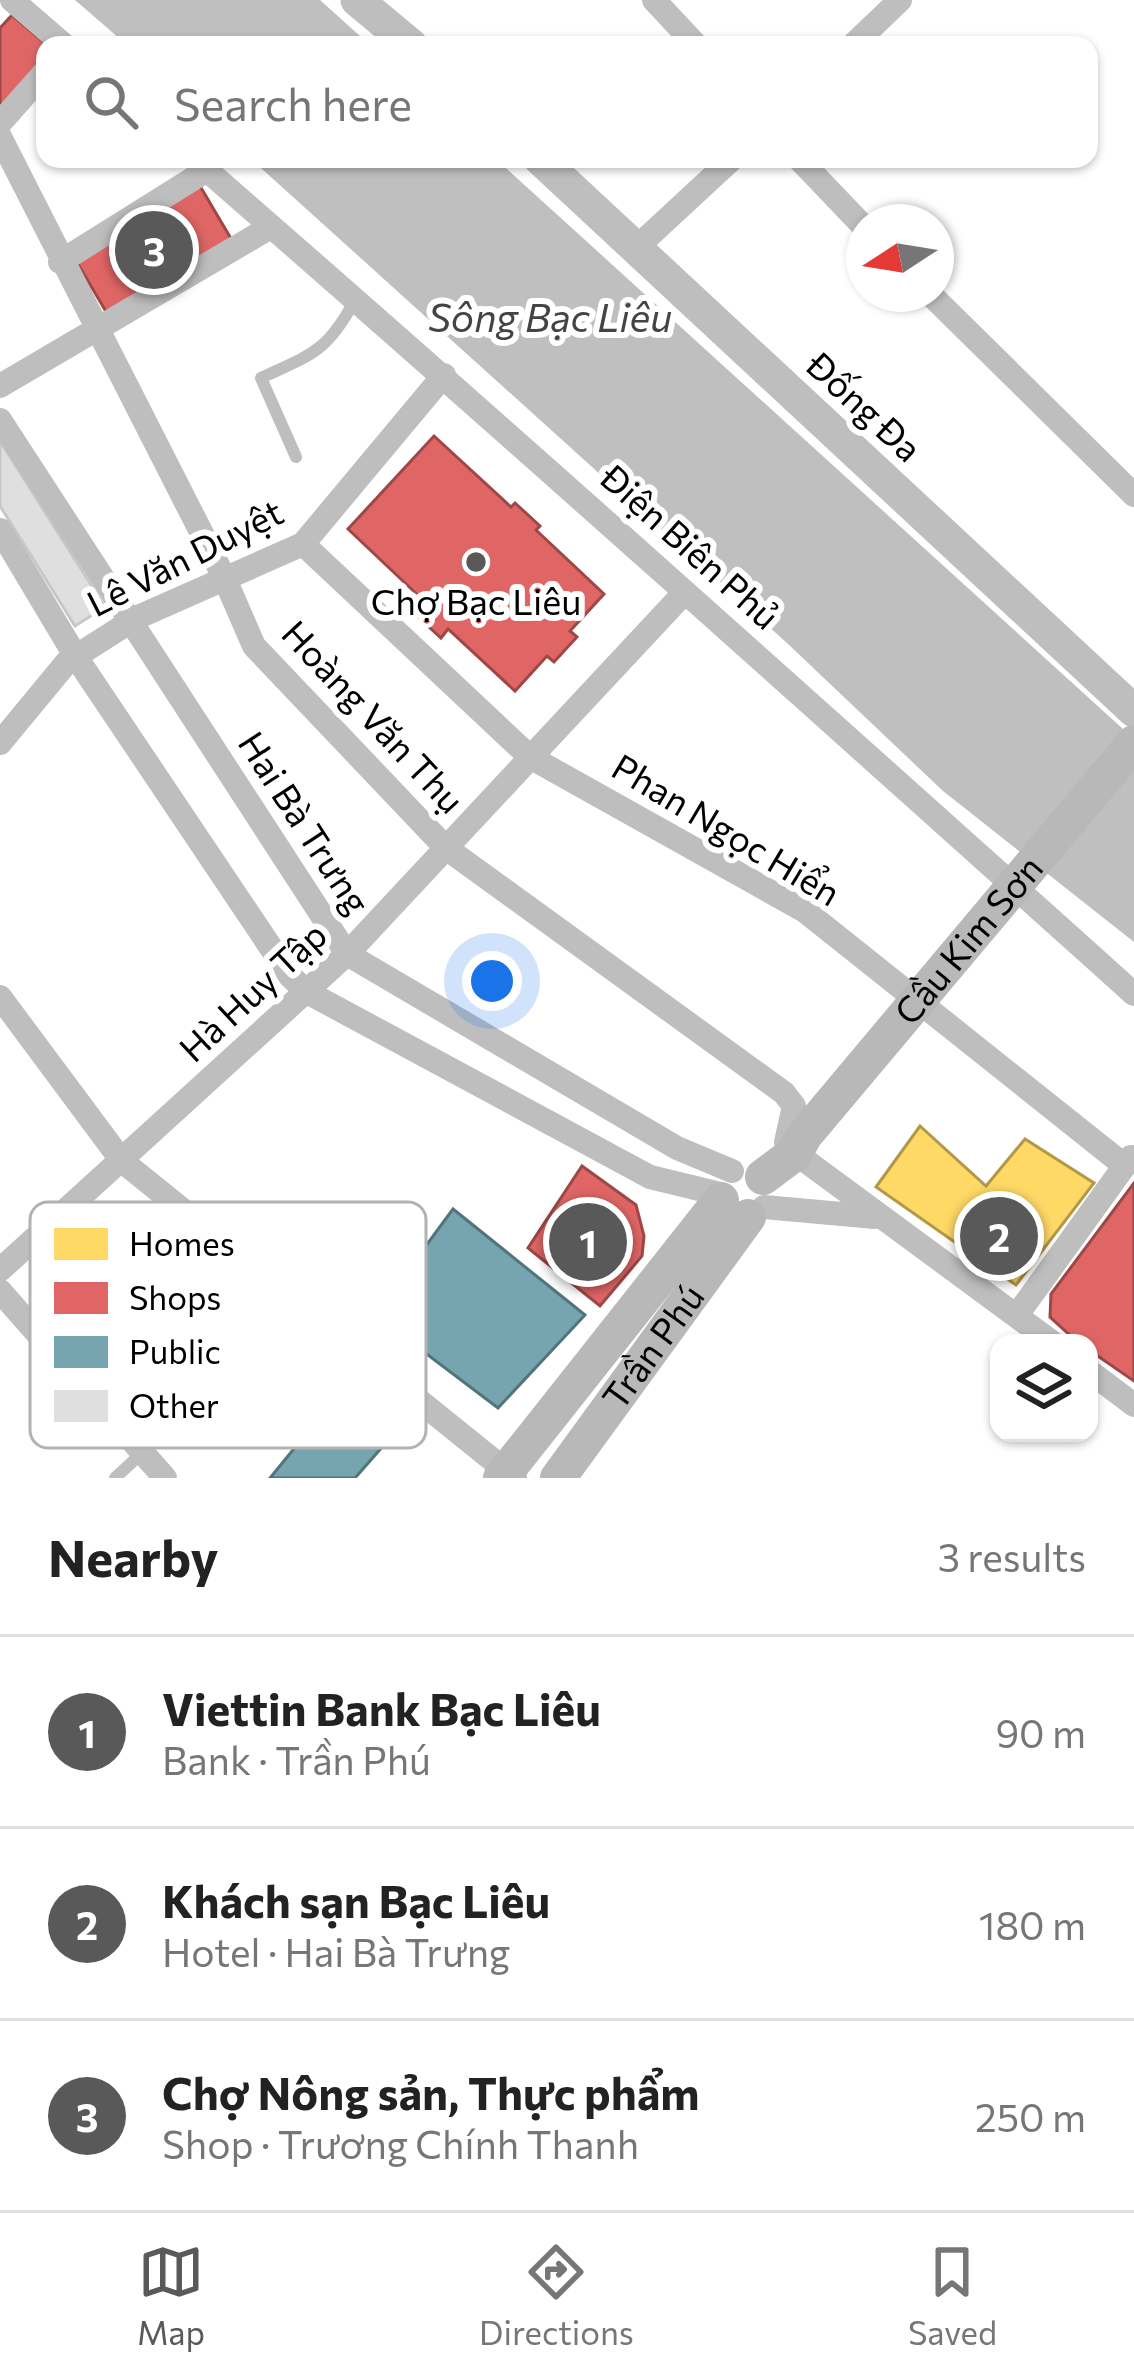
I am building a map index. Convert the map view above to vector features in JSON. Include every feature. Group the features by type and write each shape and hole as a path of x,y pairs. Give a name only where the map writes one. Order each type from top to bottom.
{"main road":[{"name":"Cầu Kim Sơn","path":"800,1144 1134,743"},
{"name":"Trần Phú","path":"508,1476 741,1194 800,1144"},
{"name":"Trần Phú","path":"558,1478 741,1194"}],"street":[{"path":"0,8 9,0 53,36"},
{"path":"357,0 400,36"},
{"path":"655,0 687,36"},
{"path":"862,36 900,0"},
{"path":"0,123 36,82"},
{"name":"Hoàng Văn Thụ","path":"0,137 224,577 254,646 446,848 784,1093 794,1106 786,1142 800,1144"},
{"path":"60,262 197,168"},
{"name":"Điện Biên Phủ","path":"204,168 444,375 1134,994"},
{"name":"Đống Đa","path":"551,168 1134,711"},
{"path":"637,247 722,168"},
{"path":"808,168 846,208"},
{"path":"0,386 269,228"},
{"path":"949,312 1130,483"},
{"name":"Lê Văn Duyệt","path":"0,743 76,657 129,622 303,544 444,375"},
{"name":"Hai Bà Trưng","path":"0,420 347,954 677,1148 741,1194"},
{"name":"Hai Bà Trưng","path":"0,530 76,657 290,976 307,992 650,1177 878,1217"},
{"name":"Phan Ngọc Hiển","path":"303,544 530,757 806,911 1129,1160"},
{"name":"Hà Huy Tập","path":"76,1202 347,954 686,592"},
{"path":"0,997 122,1161 172,1202"},
{"path":"800,1144 878,1217 1041,1334"},
{"path":"1017,1315 1129,1160"},
{"name":"Hà Huy Tập","path":"0,1270 30,1243"},
{"path":"0,1292 30,1326"},
{"path":"1098,1378 1134,1405"},
{"path":"426,1409 508,1476"},
{"path":"138,1448 164,1478"}],"lane":[{"path":"296,457 261,378 316,354 338,331 355,300"},
{"path":"115,1478 142,1453"}],"water":[{"path":"75,0 320,0 360,36 117,36"},
{"name":"Sông Bạc Liêu","path":"261,168 506,168 1134,739 1134,942 943,791 788,644"}],"building: Homes":[{"path":"920,1126 986,1186 1025,1139 1094,1183 1016,1285 876,1187"}],"building: Shops":[{"path":"12,15 36,36 36,70 4,107 0,104 0,28"},
{"path":"200,186 233,242 108,315 75,259"},
{"name":"Chợ Bạc Liêu","path":"434,436 511,507 515,503 540,526 536,530 604,594 570,631 577,637 554,662 547,656 515,691 448,629 441,638 413,612 423,600 348,529"},
{"path":"582,1166 636,1205 644,1236 642,1256 600,1306 528,1248"},
{"path":"1134,1183 1134,1381 1098,1356 1098,1334 1069,1334 1050,1317 1051,1294"}],"building: Public":[{"path":"453,1209 585,1315 498,1408 426,1354 426,1246"},
{"path":"295,1448 381,1448 355,1478 270,1478"}],"building: Other":[{"path":"0,441 105,607 75,626 0,506"}],"place":[{"name":"Chợ Nông sản, Thực phẩm","path":"154,250"},
{"name":"Chợ Bạc Liêu","path":"476,562"},
{"name":"Khách sạn Bạc Liêu","path":"999,1236"},
{"name":"Viettin Bank Bạc Liêu","path":"588,1242"}]}
